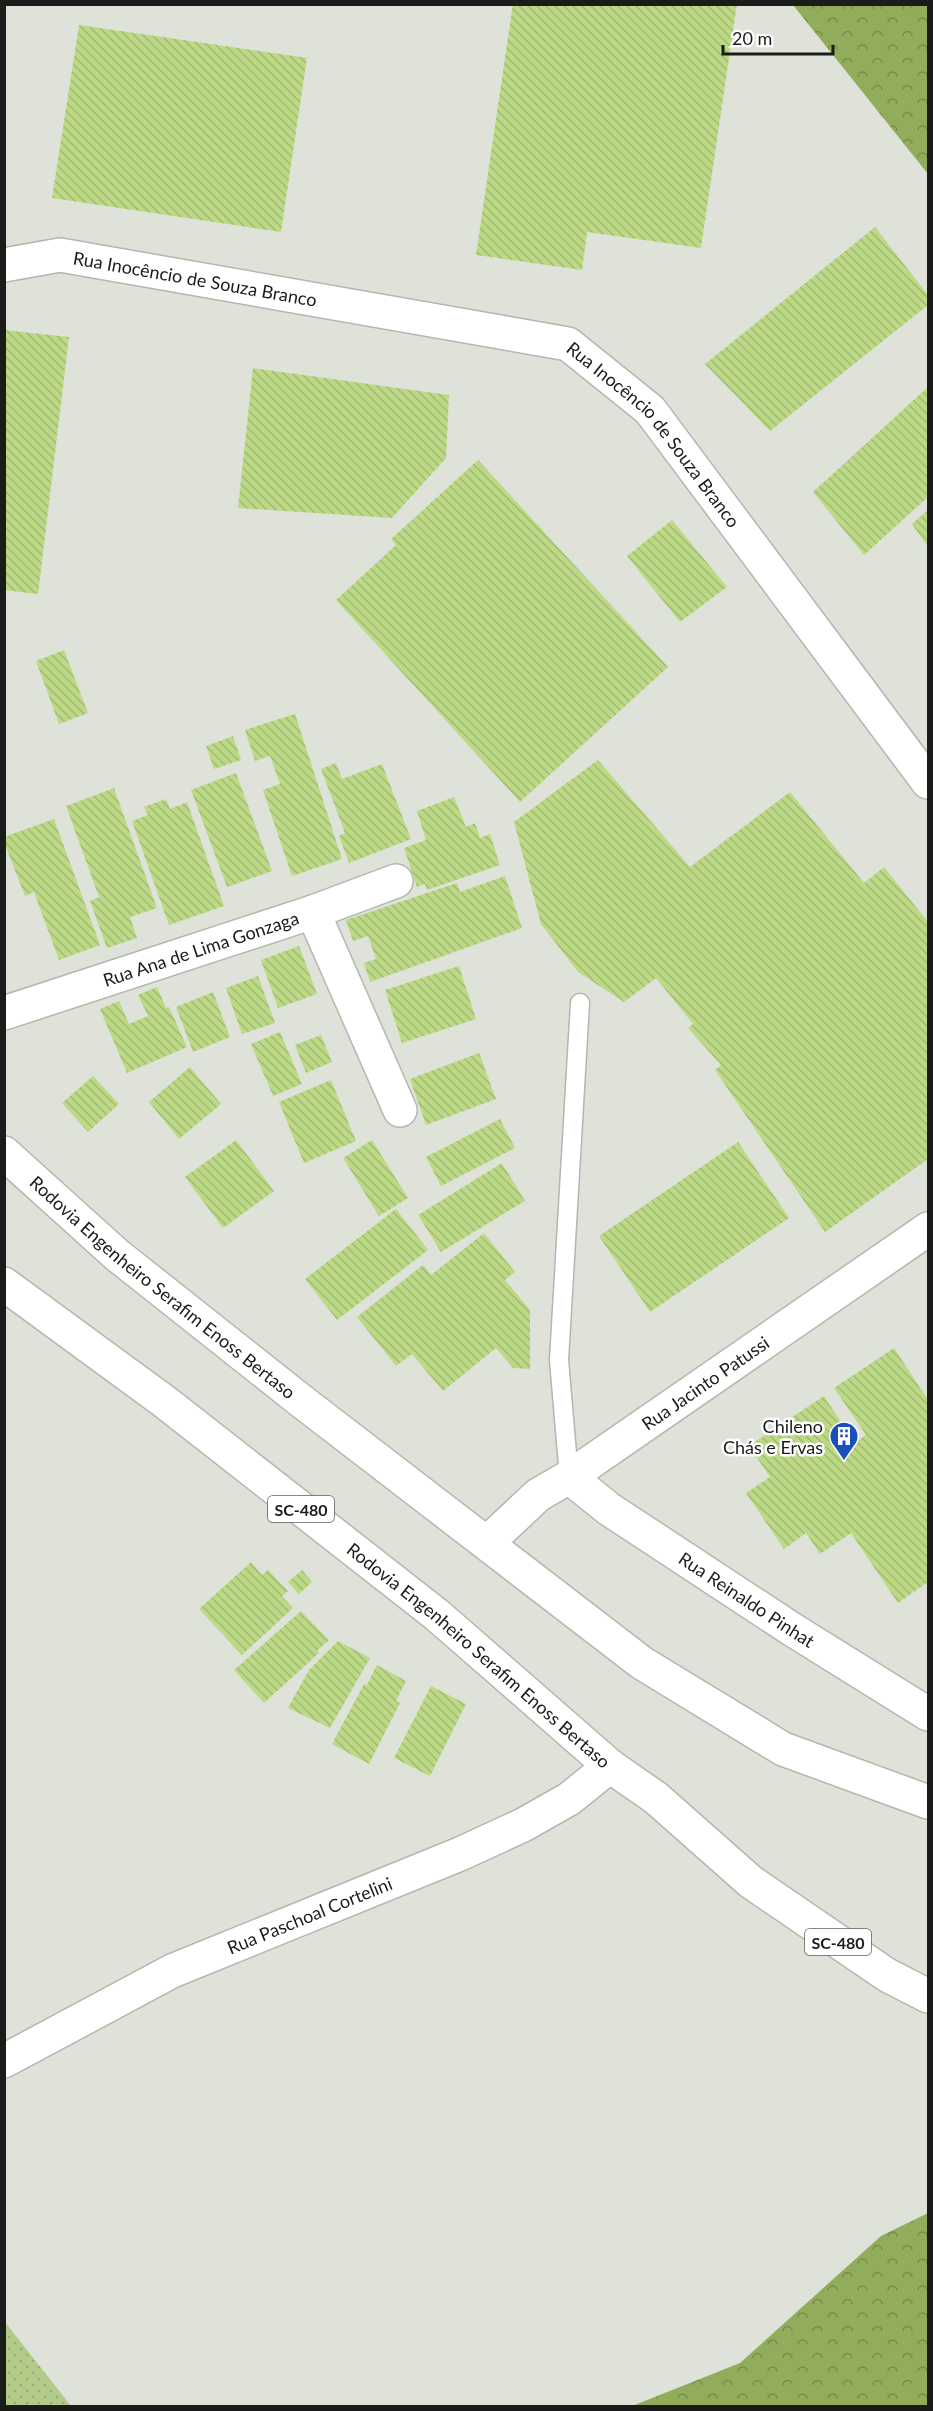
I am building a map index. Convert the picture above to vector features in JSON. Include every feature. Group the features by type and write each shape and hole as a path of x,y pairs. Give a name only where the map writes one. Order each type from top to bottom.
{"street":[{"name":"Rua Inocêncio de Souza Branco","path":"4,265 60,255 568,344 651,410 928,782"},
{"name":"Rua Ana de Lima Gonzaga","path":"4,1013 313,912 396,881"},
{"path":"313,912 400,1110"},
{"name":"Rodovia Engenheiro Serafim Enoss Bertaso","path":"4,1153 117,1255 300,1400 488,1542 642,1663 783,1749 928,1802"},
{"name":"Rua Jacinto Patussi","path":"488,1542 538,1495 569,1477 928,1229"},
{"name":"Rodovia Engenheiro Serafim Enoss Bertaso","path":"4,1284 165,1402 436,1615 610,1766 657,1797 751,1882 887,1975 928,1996"},
{"name":"Rua Reinaldo Pinhat","path":"569,1477 629,1522 793,1630 928,1714"},
{"name":"Rua Paschoal Cortelini","path":"4,2061 172,1971 460,1854 523,1825 569,1799 610,1766"}],"lane":[{"path":"569,1477 559,1359 580,1003"}],"green space":[{"path":"793,5 928,5 928,174"},
{"path":"928,2213 928,2406 632,2406 740,2363 881,2236"},
{"path":"5,2322 71,2406 5,2406"}],"building":[{"path":"513,4 737,4 701,248 587,232 582,270 476,255"},
{"path":"79,25 307,58 281,232 52,198"},
{"path":"875,227 928,295 928,305 770,431 705,364"},
{"path":"4,330 69,337 38,594 4,590"},
{"path":"253,368 449,395 446,458 392,518 238,508"},
{"path":"928,387 928,497 864,555 813,492"},
{"path":"478,460 668,667 520,802 336,600 396,545 391,539"},
{"path":"928,510 928,547 912,524"},
{"path":"672,520 727,587 680,622 627,556"},
{"path":"64,650 88,713 59,724 36,661"},
{"path":"295,714 342,859 292,876 263,790 280,784 270,756 255,761 245,730"},
{"path":"233,736 241,760 214,769 206,746"},
{"path":"598,760 690,867 790,792 864,883 884,867 928,922 928,1159 825,1232 715,1070 721,1065 688,1028 693,1024 656,978 624,1002 578,972 541,924 514,822"},
{"path":"336,763 342,779 382,764 411,839 349,863 339,836 345,833 321,769"},
{"path":"236,773 272,871 227,887 191,790"},
{"path":"114,788 157,908 130,917 137,938 107,948 90,901 99,897 66,806"},
{"path":"454,797 466,827 475,823 480,838 490,834 500,865 427,890 425,884 417,887 404,848 426,840 417,811"},
{"path":"166,799 170,809 187,802 224,906 169,925 132,821 148,815 144,807"},
{"path":"54,819 100,945 59,960 34,892 25,896 4,842 4,837"},
{"path":"505,876 522,928 370,982 364,963 376,959 368,936 353,941 346,920 457,883 460,892"},
{"path":"299,946 317,994 278,1008 261,960"},
{"path":"459,966 476,1019 402,1043 385,990"},
{"path":"258,976 275,1023 242,1034 226,988"},
{"path":"157,987 187,1047 127,1073 100,1009 119,1001 129,1024 148,1016 138,995"},
{"path":"213,992 230,1037 193,1052 176,1007"},
{"path":"280,1032 302,1084 273,1096 251,1044"},
{"path":"321,1035 332,1062 306,1073 295,1045"},
{"path":"479,1053 496,1099 426,1125 410,1079"},
{"path":"190,1067 221,1104 179,1139 149,1102"},
{"path":"93,1076 119,1104 88,1132 62,1103"},
{"path":"331,1080 356,1141 304,1163 279,1102"},
{"path":"500,1119 515,1148 441,1186 426,1157"},
{"path":"236,1140 274,1191 223,1228 185,1177"},
{"path":"372,1140 408,1198 379,1216 343,1158"},
{"path":"738,1142 789,1218 650,1312 599,1236"},
{"path":"502,1163 525,1201 441,1252 418,1215"},
{"path":"396,1209 428,1250 337,1320 305,1279"},
{"path":"484,1233 515,1272 505,1280 530,1310 530,1369 513,1368 496,1348 443,1391 412,1354 396,1366 357,1317 423,1265 431,1275"},
{"name":"Chileno Chás e Ervas","path":"894,1348 928,1400 928,1582 898,1603 851,1533 820,1554 806,1533 784,1549 746,1493 770,1477 749,1446 824,1396 855,1443 866,1435 834,1388"},
{"path":"251,1562 262,1575 268,1570 288,1591 282,1596 293,1608 242,1655 199,1609"},
{"path":"302,1570 312,1582 299,1594 288,1582"},
{"path":"301,1611 329,1640 317,1651 319,1653 264,1703 234,1670"},
{"path":"338,1641 370,1658 330,1728 288,1708 309,1670"},
{"path":"377,1665 406,1681 396,1701 400,1703 369,1764 332,1744 364,1684 367,1685"},
{"path":"431,1686 466,1704 430,1776 394,1758"}],"place":[{"name":"Chileno Chás e Ervas","path":"844,1462"}]}
